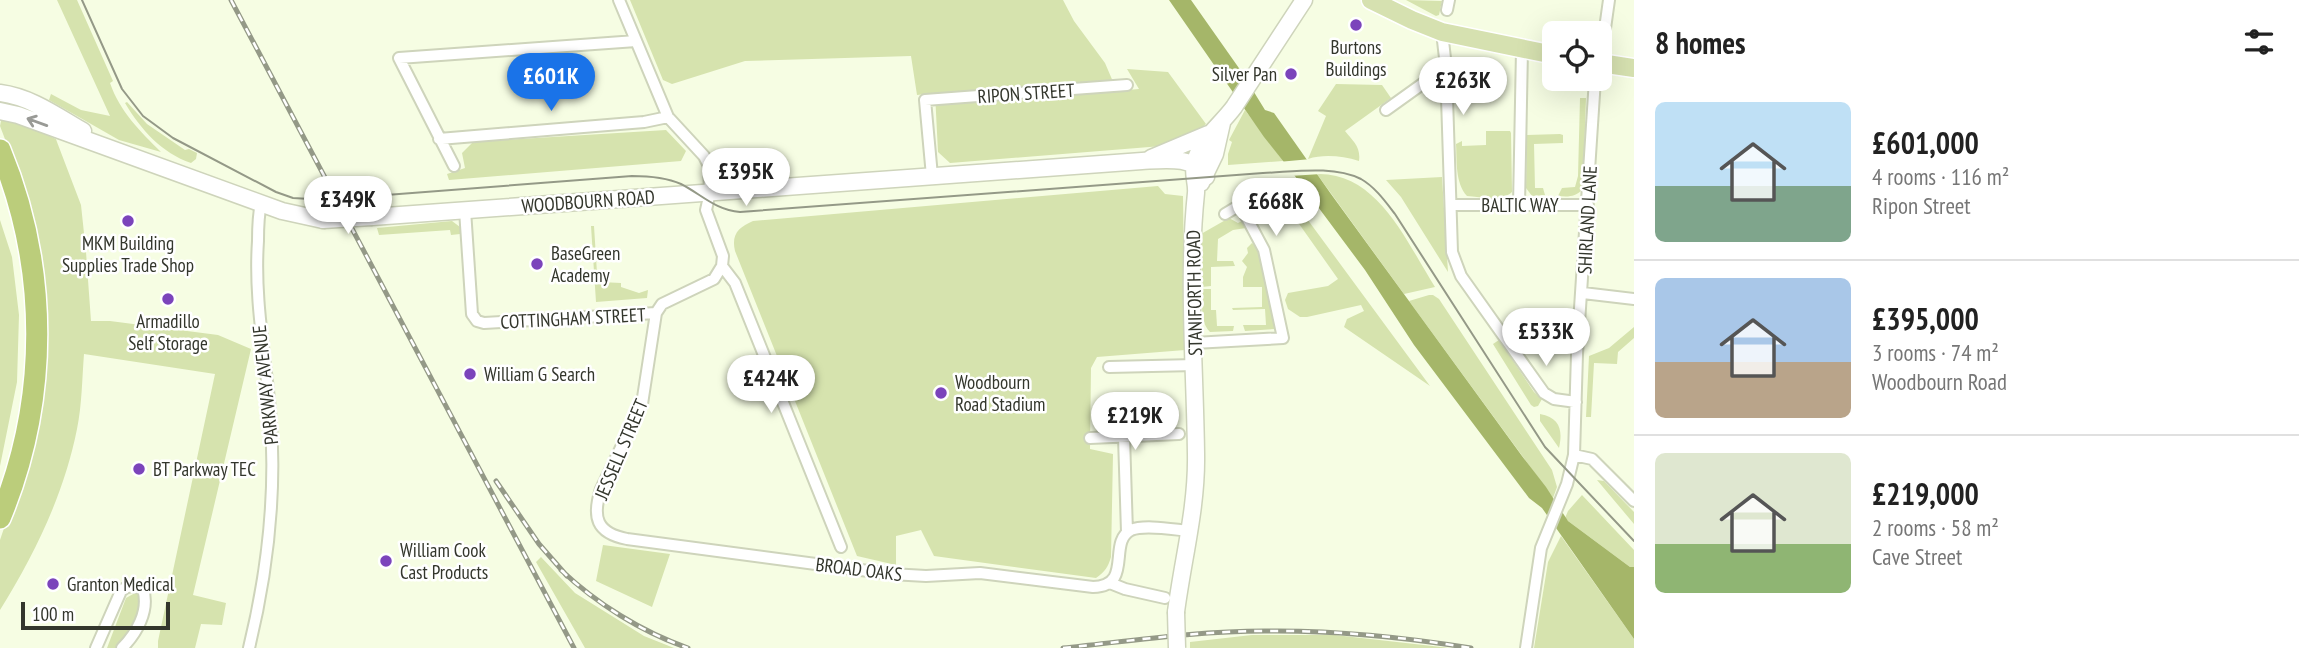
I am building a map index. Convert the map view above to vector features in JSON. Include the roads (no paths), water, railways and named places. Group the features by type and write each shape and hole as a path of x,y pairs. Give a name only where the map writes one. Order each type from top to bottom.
{"highway":[{"path":"0,150 26,231 36,295 38,339 31,418 16,475 0,518"},
{"path":"0,191 11,228 19,275 24,337 17,411 0,480"}],"main road":[{"path":"1371,0 1390,5 1412,20 1442,32 1542,53"},
{"path":"1612,65 1634,68"}],"street":[{"path":"619,0 668,117 707,161 710,192 706,210 720,247 722,266 714,279 662,303 656,313"},
{"path":"1606,21 1609,0"},
{"name":"STANIFORTH ROAD","path":"1194,164 1202,144 1234,107 1304,1"},
{"path":"1442,32 1446,66 1452,252 1461,276 1544,393 1554,399 1576,402"},
{"path":"454,166 399,58 636,41"},
{"path":"1520,205 1522,50"},
{"path":"1386,110 1446,66"},
{"name":"RIPON STREET","path":"932,176 925,100 1127,85"},
{"name":"SHIRLAND LANE","path":"1526,648 1541,548 1570,475 1574,454 1577,354 1594,91"},
{"name":"WOODBOURN ROAD","path":"0,93 37,105 119,151"},
{"name":"WOODBOURN ROAD","path":"0,111 18,115 261,204 323,220 1142,161 1167,160 1194,164"},
{"path":"439,139 643,122 668,117"},
{"path":"1142,161 1216,131"},
{"name":"STANIFORTH ROAD","path":"1177,648 1176,612 1196,489 1192,233 1201,183 1215,155 1216,131"},
{"path":"1194,164 1200,168 1201,183"},
{"name":"PARKWAY AVENUE","path":"249,648 258,612 270,534 273,459 257,298 256,270 261,204"},
{"path":"1194,343 1283,338 1262,244 1240,205 1225,214"},
{"name":"BALTIC WAY","path":"1451,205 1588,205"},
{"name":"COTTINGHAM STREET","path":"465,210 472,314 477,321 484,323 656,313"},
{"path":"722,266 727,269 735,283 841,547"},
{"path":"1583,293 1634,299"},
{"name":"JESSELL STREET","path":"608,533 597,519 597,501 642,404 656,313"},
{"path":"1109,367 1195,365"},
{"path":"1090,438 1180,434"},
{"path":"1110,583 1118,566 1121,541 1127,532 1125,437"},
{"path":"1574,454 1591,459 1634,501"},
{"path":"1127,532 1141,528 1191,531"},
{"name":"BROAD OAKS","path":"608,533 627,539 891,574 926,576 980,573 1093,587 1110,583 1165,598"},
{"path":"96,648 121,591 126,586 133,586 143,589 146,597 144,610 133,637 122,648"}],"tram line":[{"path":"82,0 122,89 143,116 173,138 276,192 293,198 373,196 638,176 675,182 716,205 740,212 1312,170 1350,175 1371,186 1395,214 1545,447 1634,541"}],"railway":[{"path":"231,0 574,648"},
{"path":"496,481 539,544 567,576"},
{"path":"561,570 621,616 688,648"},
{"path":"1063,648 1240,631 1368,635 1471,648"}],"place":[{"name":"Burtons Buildings","path":"1356,25"},
{"name":"Silver Pan","path":"1291,74"},
{"name":"MKM Building Supplies Trade Shop","path":"128,221"},
{"name":"BaseGreen Academy","path":"537,264"},
{"name":"Armadillo Self Storage","path":"168,299"},
{"name":"William G Search","path":"470,374"},
{"name":"Woodbourn Road Stadium","path":"941,393"},
{"name":"BT Parkway TEC","path":"139,469"},
{"name":"William Cook Cast Products","path":"386,561"},
{"name":"Granton Medical","path":"53,584"}]}
